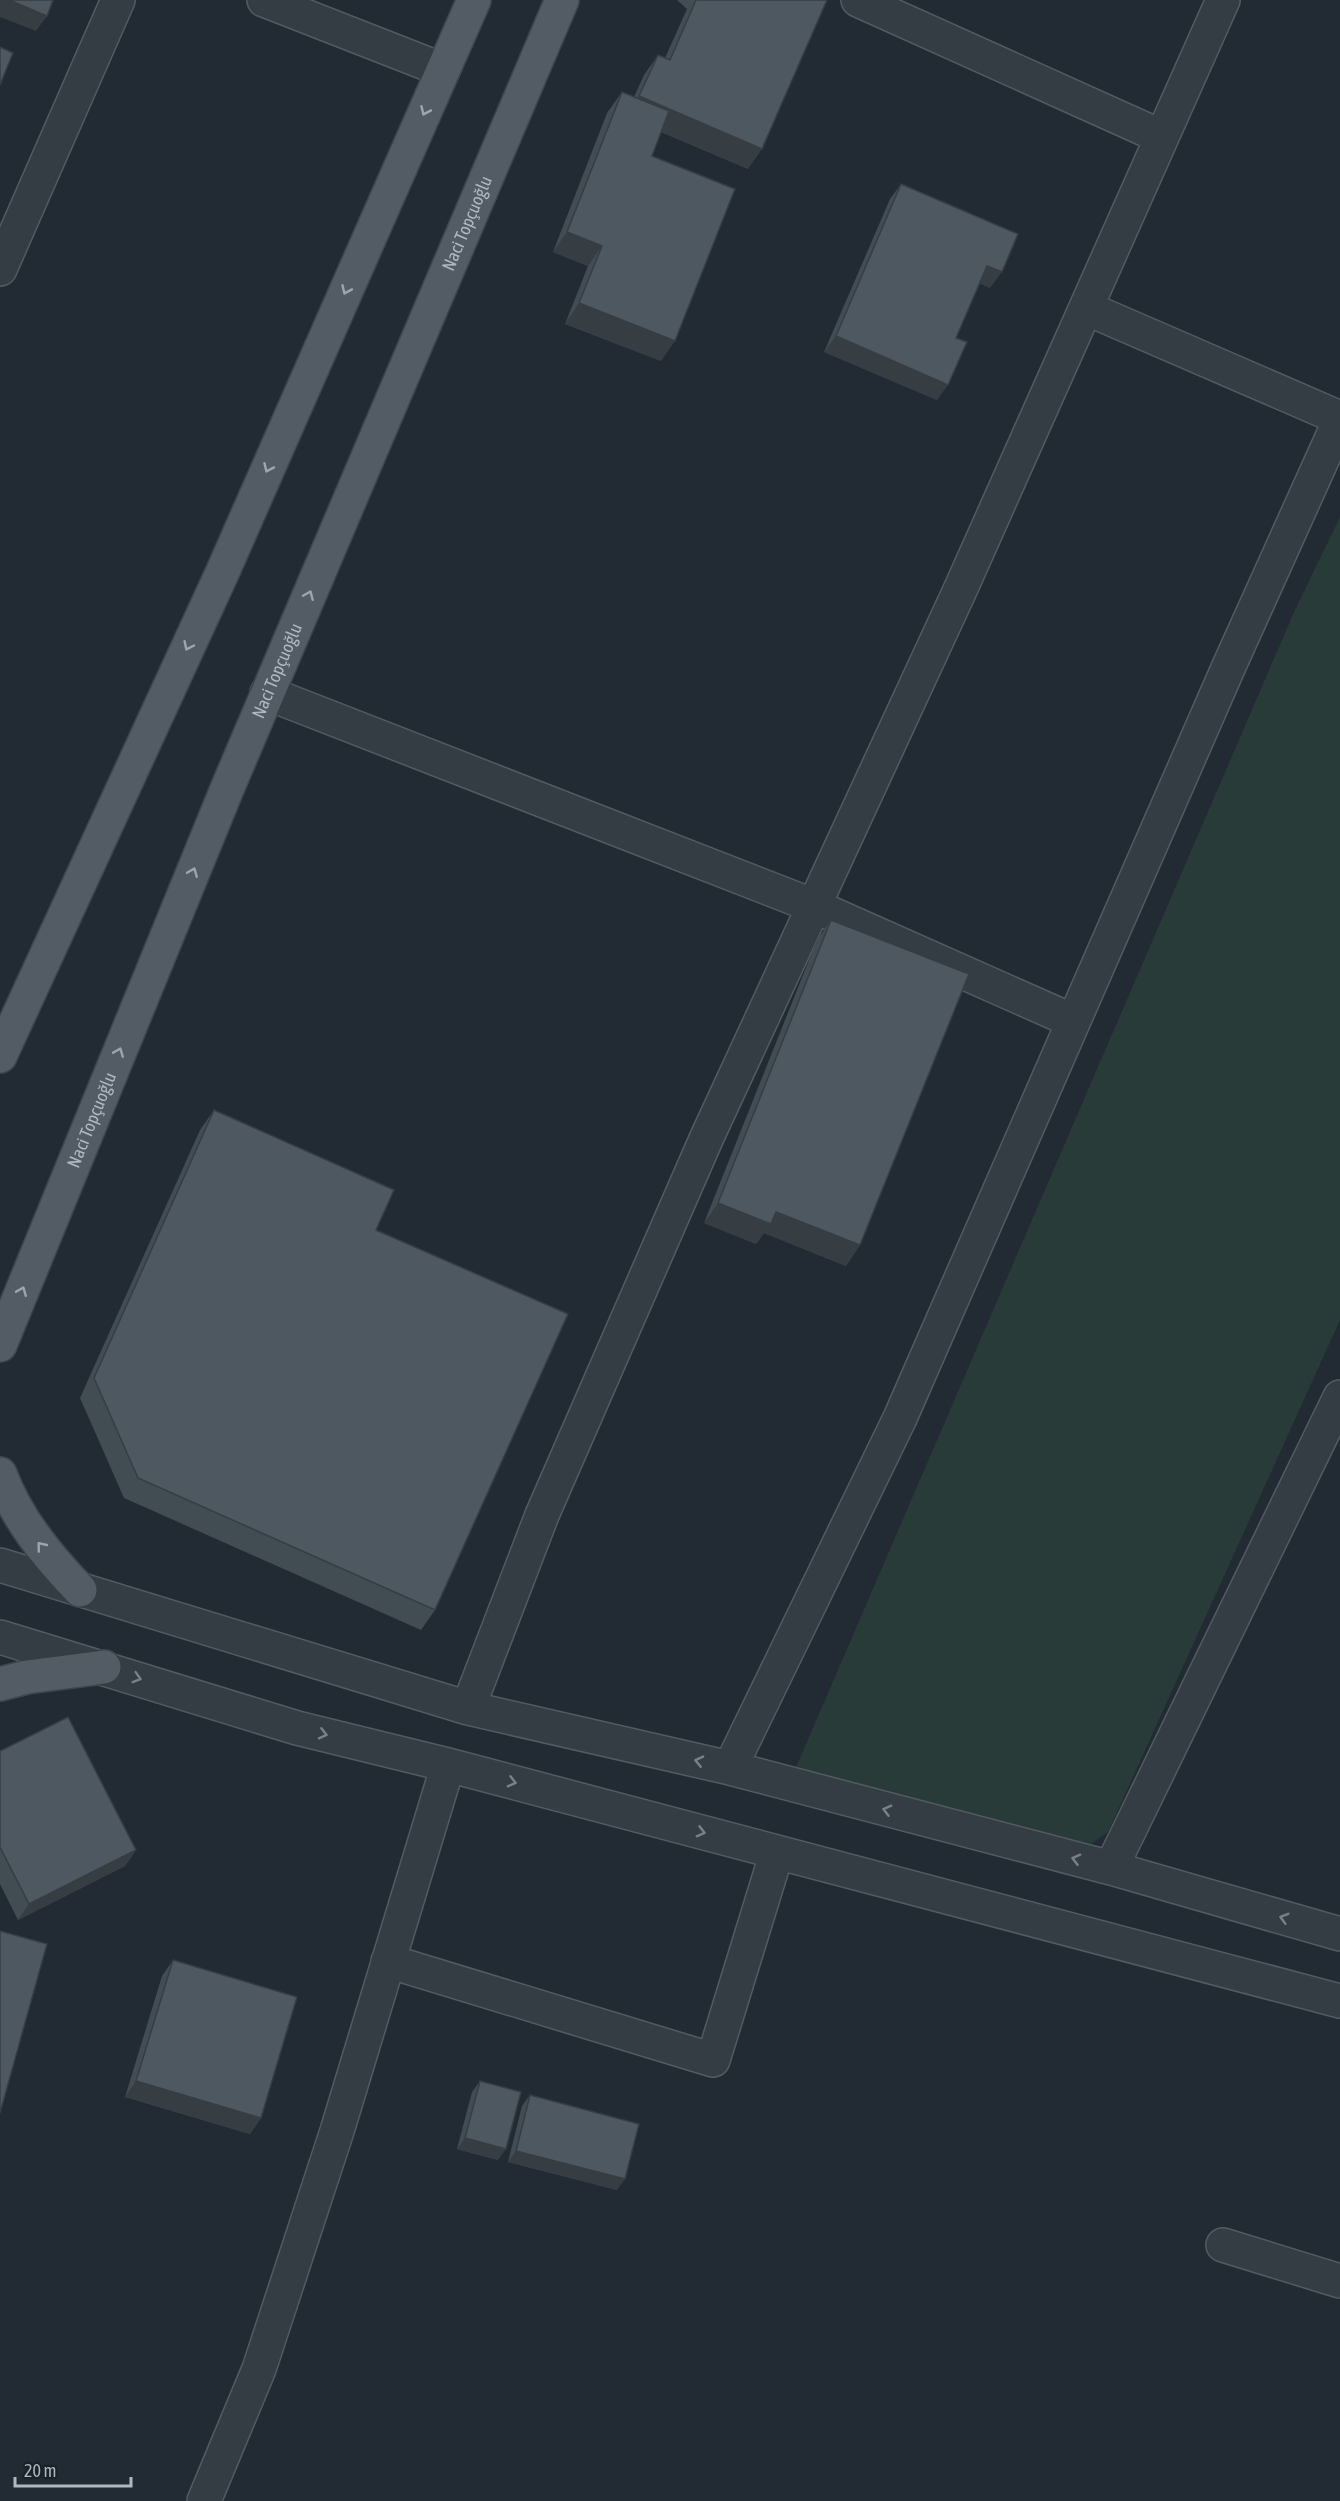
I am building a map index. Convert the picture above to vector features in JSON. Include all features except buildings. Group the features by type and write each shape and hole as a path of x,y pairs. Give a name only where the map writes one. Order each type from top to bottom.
{"main road":[{"path":"3,1039 223,571 474,0"},
{"name":"Naci Topçuoğlu","path":"0,1346 267,693 562,0"},
{"path":"0,1474 17,1510 35,1539 80,1590"},
{"path":"0,1684 27,1677 104,1667"}],"street":[{"path":"0,269 118,0"},
{"path":"264,0 442,70"},
{"path":"858,0 1162,137"},
{"path":"468,1708 542,1515 707,1137 961,588 1223,0"},
{"path":"729,1768 900,1418 1229,666 1340,419 1086,308"},
{"path":"267,693 814,906 1073,1021"},
{"path":"1111,1868 1340,1397"},
{"path":"0,1565 468,1708 729,1768 1111,1868 1340,1934"},
{"path":"0,1637 297,1728 448,1765 1340,2001"},
{"path":"204,2501 259,2369 337,2131 448,1765"},
{"path":"388,1961 713,2060 777,1852"},
{"path":"1223,2245 1340,2281"}],"shaded area":[{"path":"1340,517 1340,1320 1108,1832 1091,1844 794,1772 1295,610"}]}
